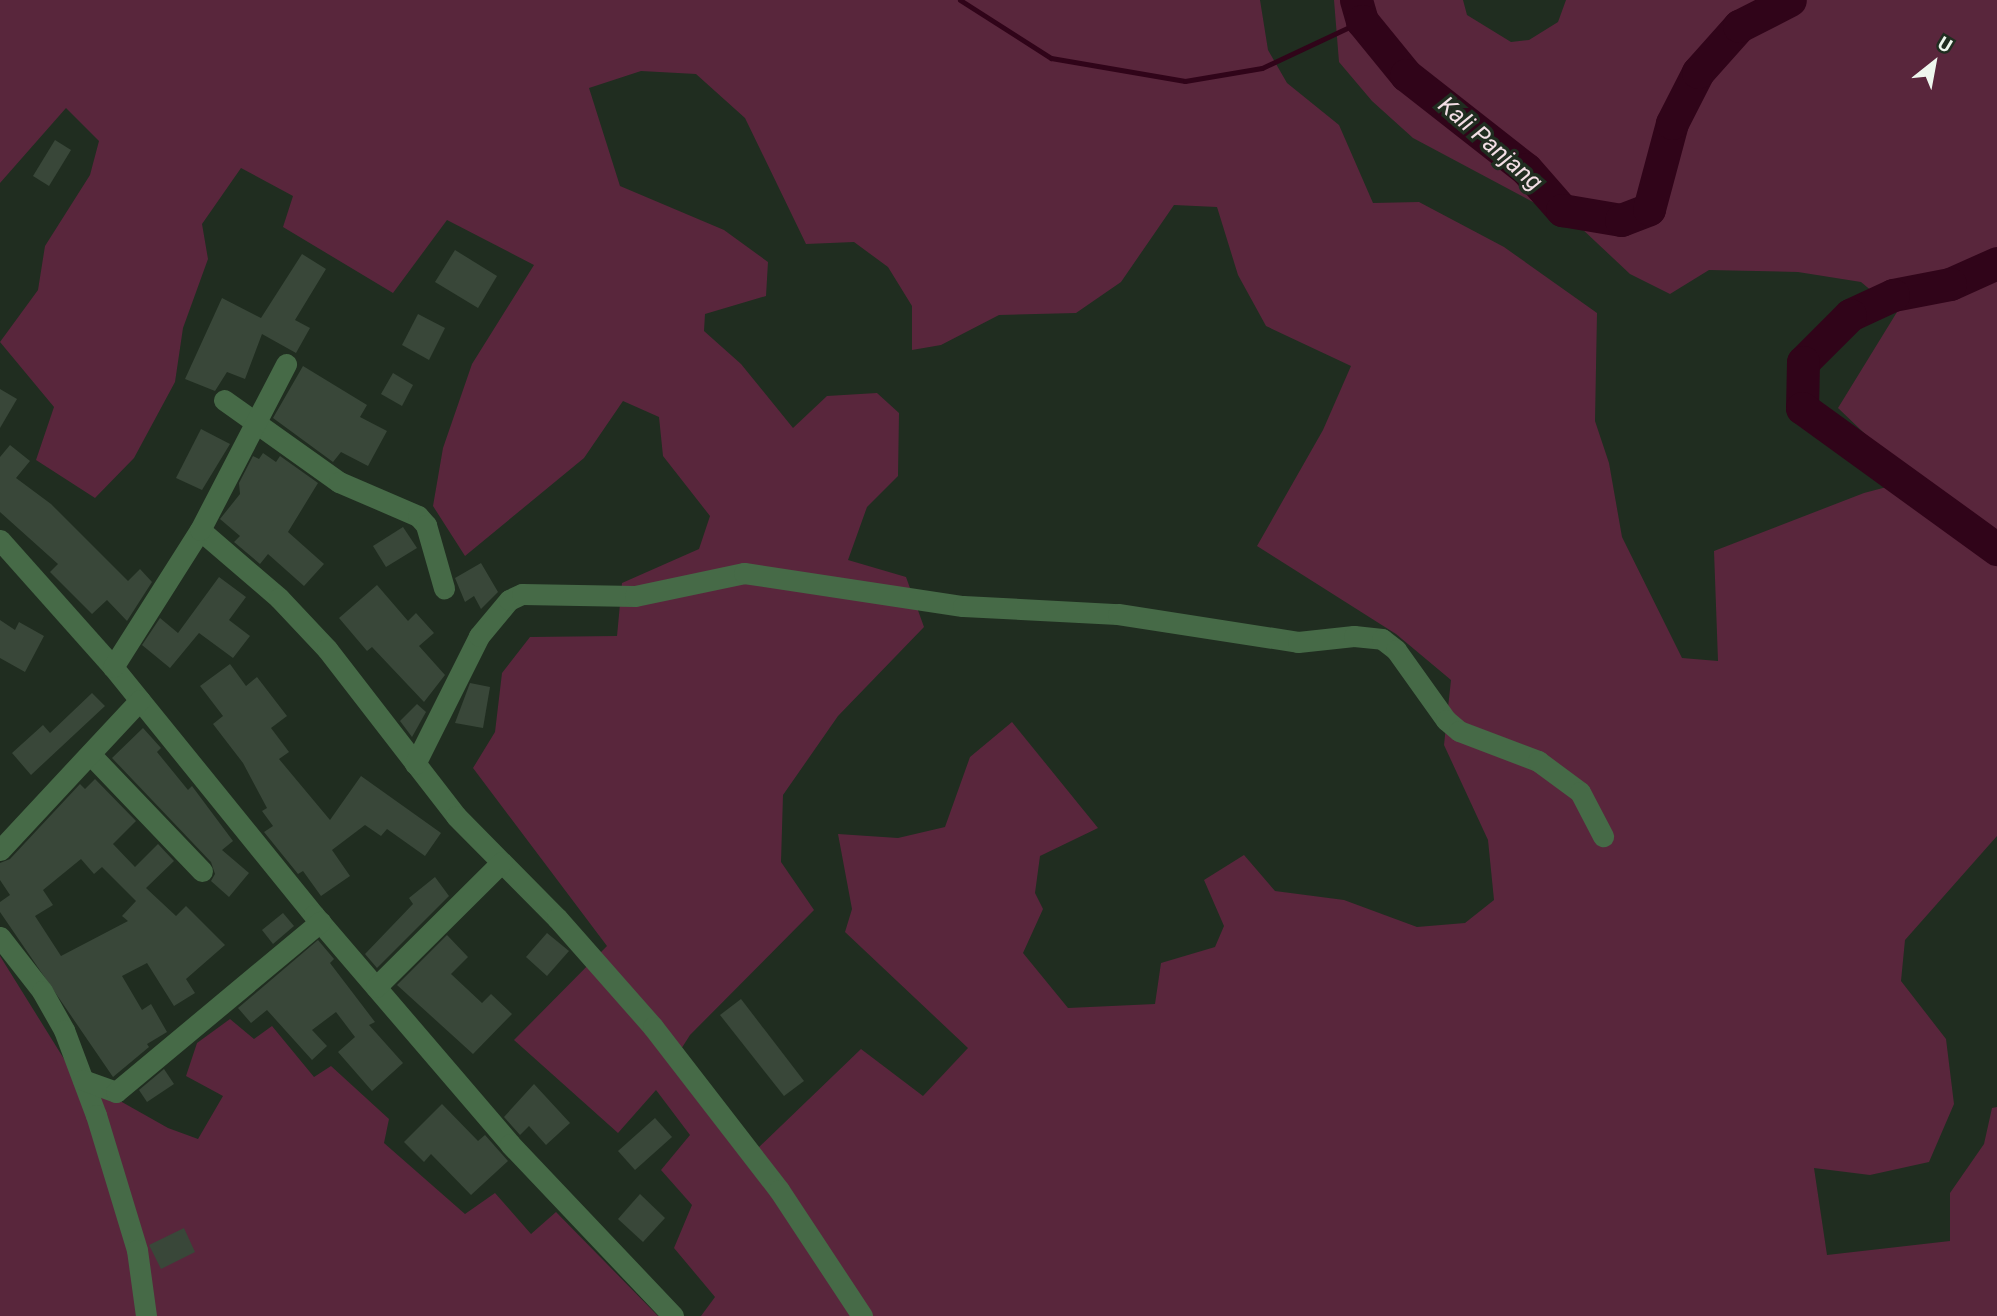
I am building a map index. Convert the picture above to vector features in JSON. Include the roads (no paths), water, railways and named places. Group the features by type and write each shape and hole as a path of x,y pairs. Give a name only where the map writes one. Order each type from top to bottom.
{"street":[{"path":"113,667 200,530 257,427 260,410 286,364"},
{"path":"224,400 257,427 339,482 418,516 426,526 444,588"},
{"path":"200,530 279,598 327,649 415,764 653,1027 779,1190 862,1316"},
{"path":"0,540 113,667 320,922 510,1144 673,1316"},
{"path":"415,764 479,636 509,600 522,594 635,596 744,573 963,606 1118,614 1298,642 1374,636 1396,650 1446,720 1459,731 1538,761 1580,792 1603,836"},
{"path":"0,850 140,700"},
{"path":"90,754 202,871"},
{"path":"376,987 502,862"},
{"path":"83,1080 116,1092 320,922"},
{"path":"0,937 43,991 83,1080 137,1250 146,1316"}],"waterway":[{"path":"960,0 1051,58 1185,81 1262,68 1362,21"},
{"name":"Kali Panjang","path":"1356,0 1362,21 1406,75 1526,169 1562,210 1621,220 1649,209 1672,123 1698,72 1739,26 1790,0"},
{"name":"Kali Panjang","path":"1997,263 1950,284 1893,295 1850,315 1803,362 1802,408 1997,549"}]}
